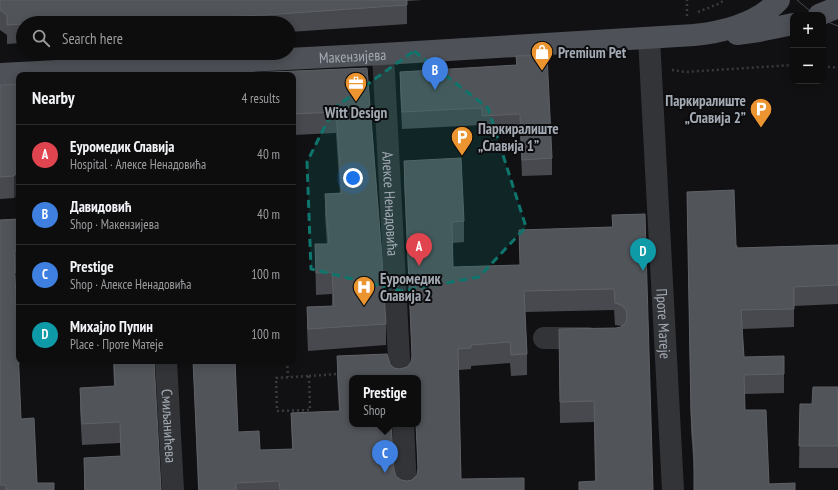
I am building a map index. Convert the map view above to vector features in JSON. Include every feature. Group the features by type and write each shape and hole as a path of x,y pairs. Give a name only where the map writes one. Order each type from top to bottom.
{"main road":[{"name":"Макензијева","path":"705,34 748,22 766,12 779,0"},
{"path":"826,12 838,7"},
{"name":"Макензијева","path":"296,60 510,45 705,34 729,35 790,25"},
{"name":"Макензијева","path":"75,72 150,70 296,60"},
{"name":"Макензијева","path":"0,74 16,74"}],"street":[{"name":"Проте Матеје","path":"650,38 654,114 656,336 673,490"},
{"name":"Алексе Ненадовића","path":"383,54 400,375"},
{"path":"544,338 608,338"},
{"name":"Смиљанићева","path":"166,364 173,490"},
{"path":"403,427 406,490"}],"path":[{"path":"687,0 686,16 725,0"},
{"path":"685,72 790,65"},
{"path":"826,66 838,68"},
{"path":"287,364 288,377"},
{"path":"309,376 310,410 277,411 276,378 337,374"}],"highlighted area":[{"path":"414,51 488,108 526,227 479,277 402,291 311,269 307,162 334,108"}],"building":[{"path":"0,0 407,0 407,5 265,15 16,16 16,24 7,25 7,15 0,10"},
{"path":"547,55 552,158 522,160 520,114 482,116 482,108 402,112 400,72 517,65 516,56"},
{"path":"367,68 386,324 308,329 307,307 334,306 332,272 316,273 315,244 329,244 325,194 342,193 336,112 296,114 296,72 273,72"},
{"path":"16,84 16,174 14,176 0,177 0,85"},
{"path":"461,158 464,221 452,222 453,267 520,265 519,230 613,227 612,215 645,214 653,490 579,490 579,482 596,481 594,401 560,402 559,329 621,327 626,322 627,315 626,310 621,305 615,303 614,289 524,291 527,354 511,355 510,342 471,345 471,348 458,349 461,479 524,478 524,490 280,490 279,481 236,483 236,490 199,490 193,364 235,364 238,432 259,431 260,450 293,449 291,413 340,411 337,356 387,354 390,364 394,368 400,369 407,367 411,362 412,356 404,161","holes":["349,375 421,375 421,427 416,427 417,475 412,480 401,480 396,476 394,470 391,427 349,427"]},
{"path":"734,190 737,248 838,245 838,285 794,287 794,309 741,310 744,357 784,356 784,374 744,375 745,410 766,410 769,484 795,483 795,490 694,490 687,192"},
{"path":"16,219 16,251 14,251 16,364 19,364 21,419 34,418 37,483 54,483 54,490 6,490 6,485 0,485 0,220"},
{"path":"114,364 154,364 161,490 85,490 84,458 121,456 120,422 82,424 80,388 115,386"},
{"path":"813,387 838,387 838,446 799,446 800,404 812,404"}],"tram line":[{"path":"797,0 811,12"},
{"path":"826,21 838,26"}],"place":[{"name":"Premium Pet","path":"542,72"},
{"name":"Давидовић","path":"435,90"},
{"name":"Witt Design","path":"356,102"},
{"name":"Паркиралиште „Славија 2”","path":"761,128"},
{"name":"Паркиралиште „Славија 1”","path":"462,156"},
{"name":"Еуромедик Славија","path":"419,266"},
{"name":"Михајло Пупин","path":"643,271"},
{"name":"Еуромедик Славија 2","path":"364,306"},
{"name":"Prestige","path":"385,473"}]}
